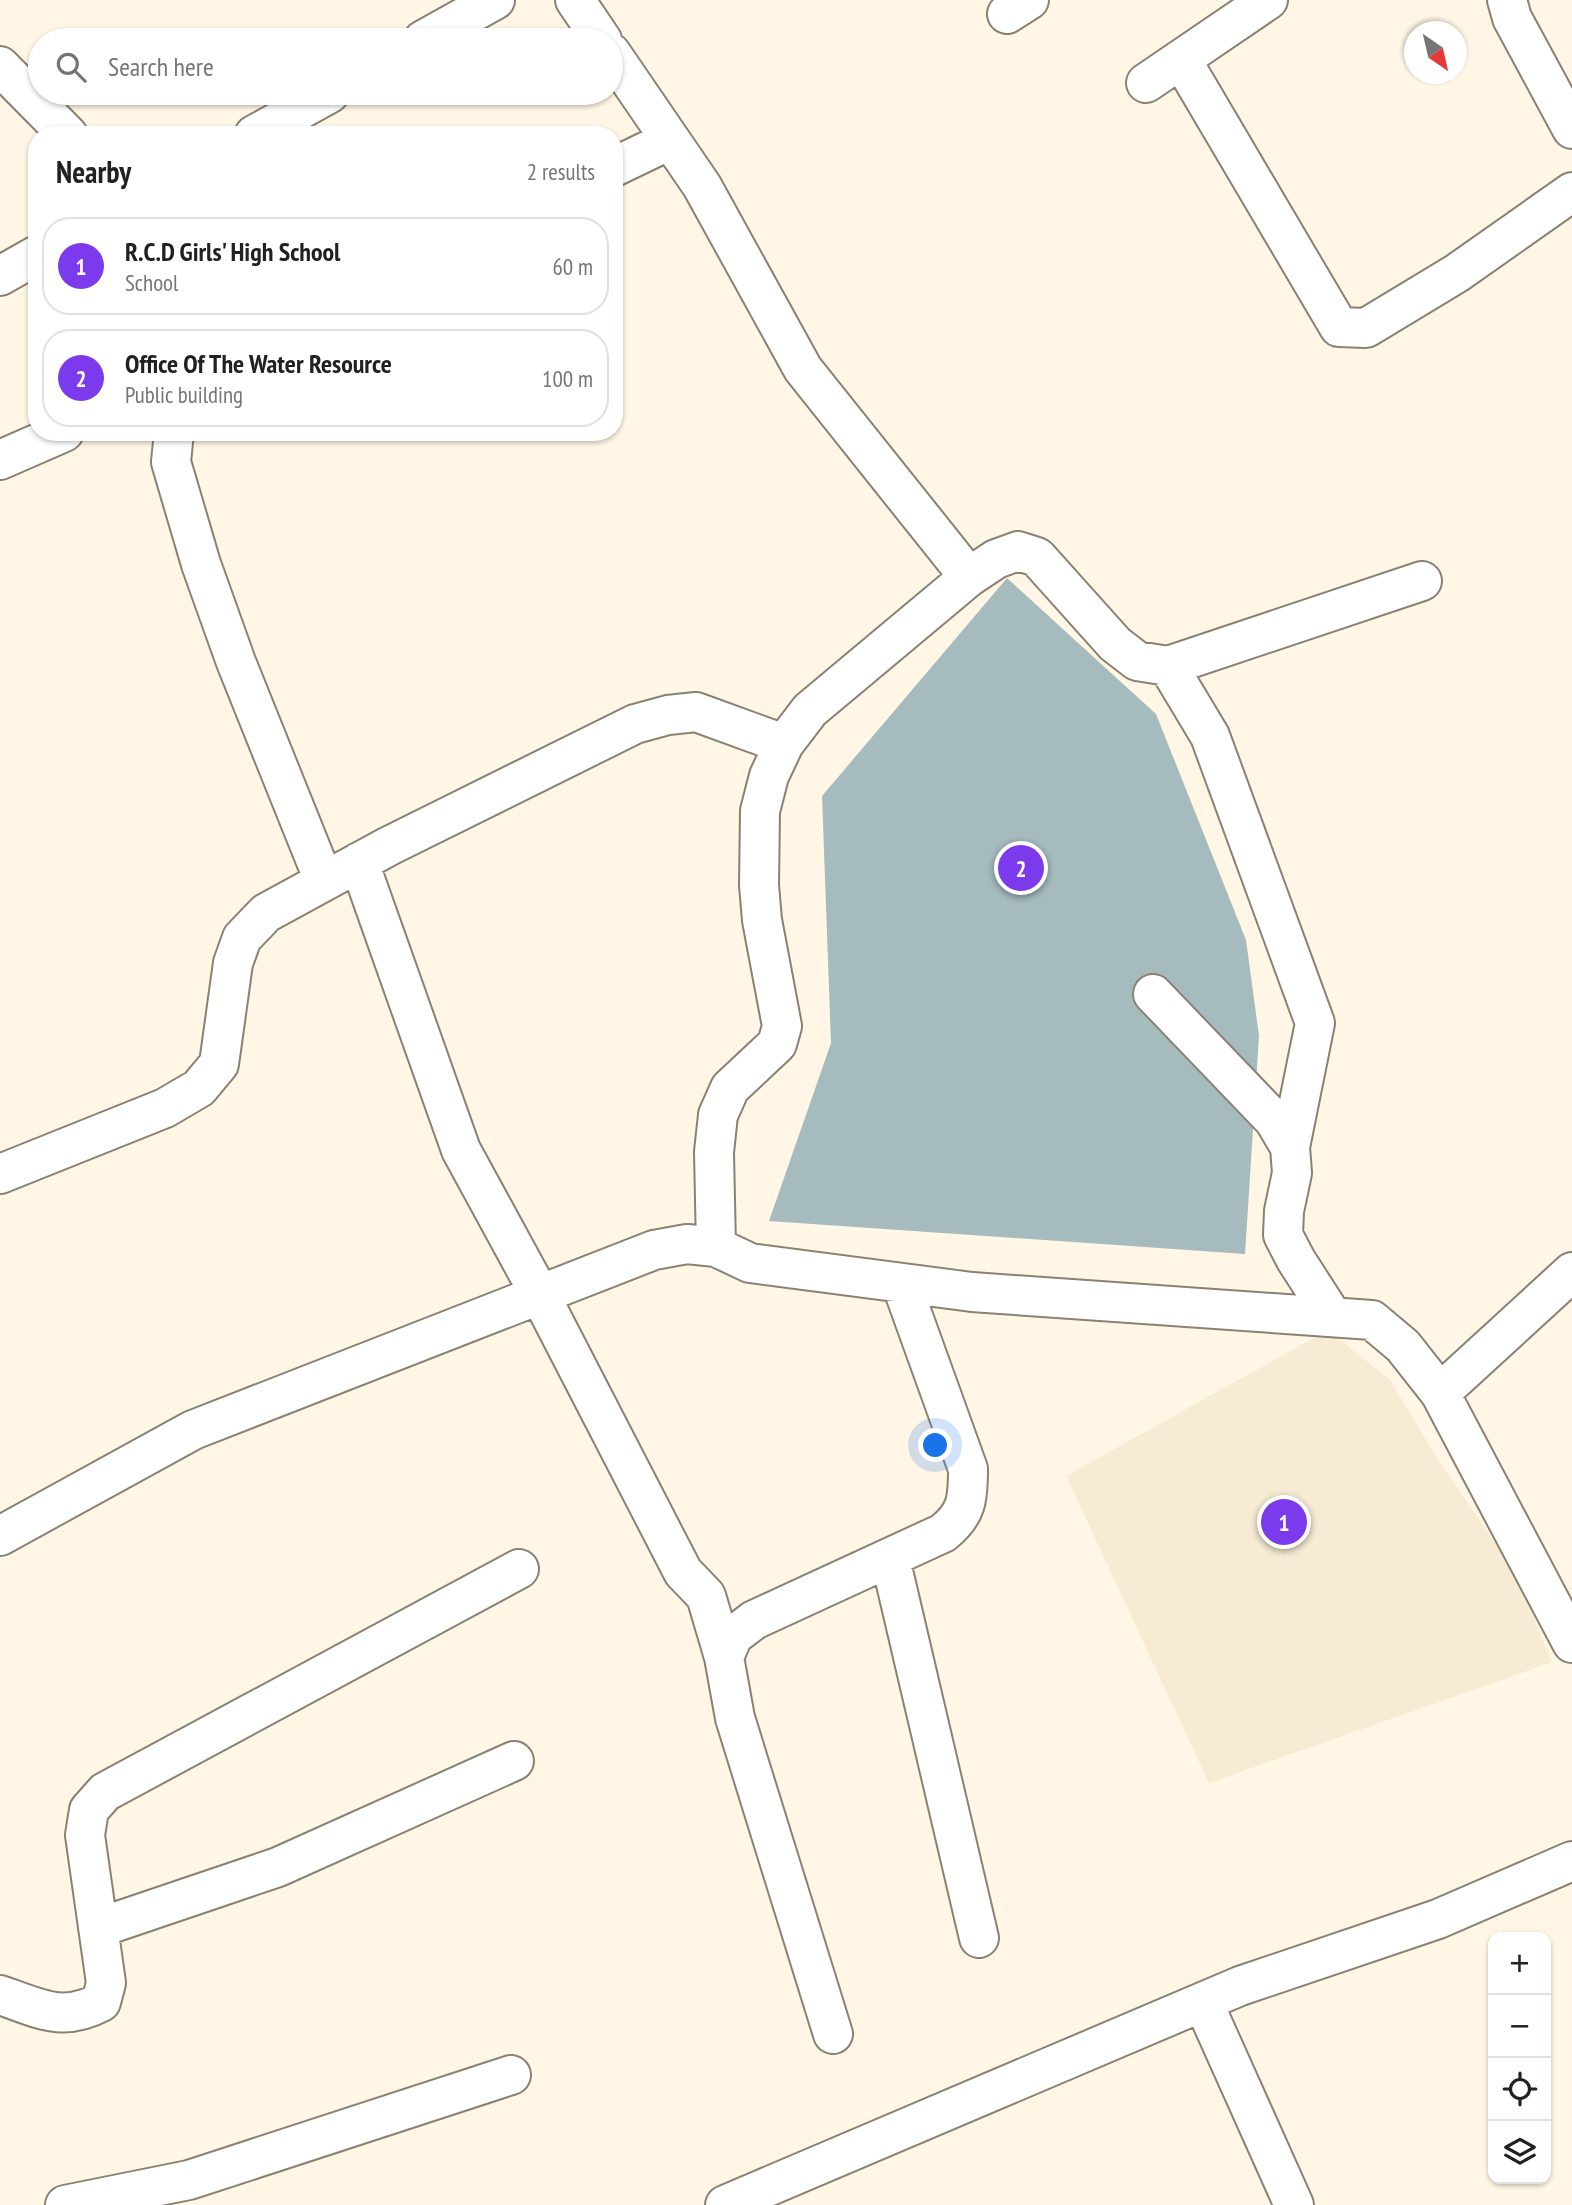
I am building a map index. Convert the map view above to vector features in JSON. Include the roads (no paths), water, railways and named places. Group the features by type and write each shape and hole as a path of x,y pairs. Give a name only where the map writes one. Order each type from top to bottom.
{"street":[{"path":"445,28 495,0"},
{"path":"575,0 594,28"},
{"path":"1146,83 1268,0"},
{"path":"1507,0 1512,18 1572,129"},
{"path":"1181,59 1339,327 1366,328 1457,273 1572,192"},
{"path":"0,66 28,94"},
{"path":"623,71 702,186 803,369 969,577"},
{"path":"38,105 59,126"},
{"path":"270,126 308,105"},
{"path":"623,163 670,140"},
{"path":"0,276 28,260"},
{"path":"0,460 43,441"},
{"path":"173,441 171,462 201,564 236,662 324,881"},
{"path":"716,1247 714,1152 718,1115 730,1088 777,1044 782,1026 762,920 759,885 760,811 769,776 784,744 810,710 969,577 996,559 1018,551 1037,557 1115,644 1137,661 1168,666 1422,581"},
{"path":"1168,666 1210,736 1315,1023 1290,1147 1292,1173 1284,1211 1283,1235 1332,1316"},
{"path":"0,1174 166,1108 199,1088 219,1064 233,963 242,938 266,913 324,881 635,723 696,712 784,744"},
{"path":"359,862 461,1150 540,1295 682,1572 706,1596 724,1657 735,1718 833,2034"},
{"path":"1153,994 1274,1120 1290,1147"},
{"path":"0,1536 193,1430 654,1250 687,1244 716,1247 750,1263 972,1292 1372,1320 1403,1346 1440,1393 1572,1643"},
{"path":"1440,1393 1572,1272"},
{"path":"724,1657 733,1636 754,1620 943,1534 958,1521 968,1495 968,1469 901,1283"},
{"path":"890,1558 979,1938"},
{"path":"0,1995 64,2014 84,2011 101,2002 106,1983 85,1835 89,1810 104,1792 519,1569"},
{"path":"98,1928 278,1867 514,1761"},
{"path":"724,2205 1240,1986 1438,1919 1572,1861"},
{"path":"1203,2002 1294,2205"},
{"path":"65,2205 189,2180 511,2075"}],"place":[{"name":"Office Of The Water Resource","path":"1021,868"},
{"name":"R.C.D Girls' High School","path":"1284,1522"}]}
